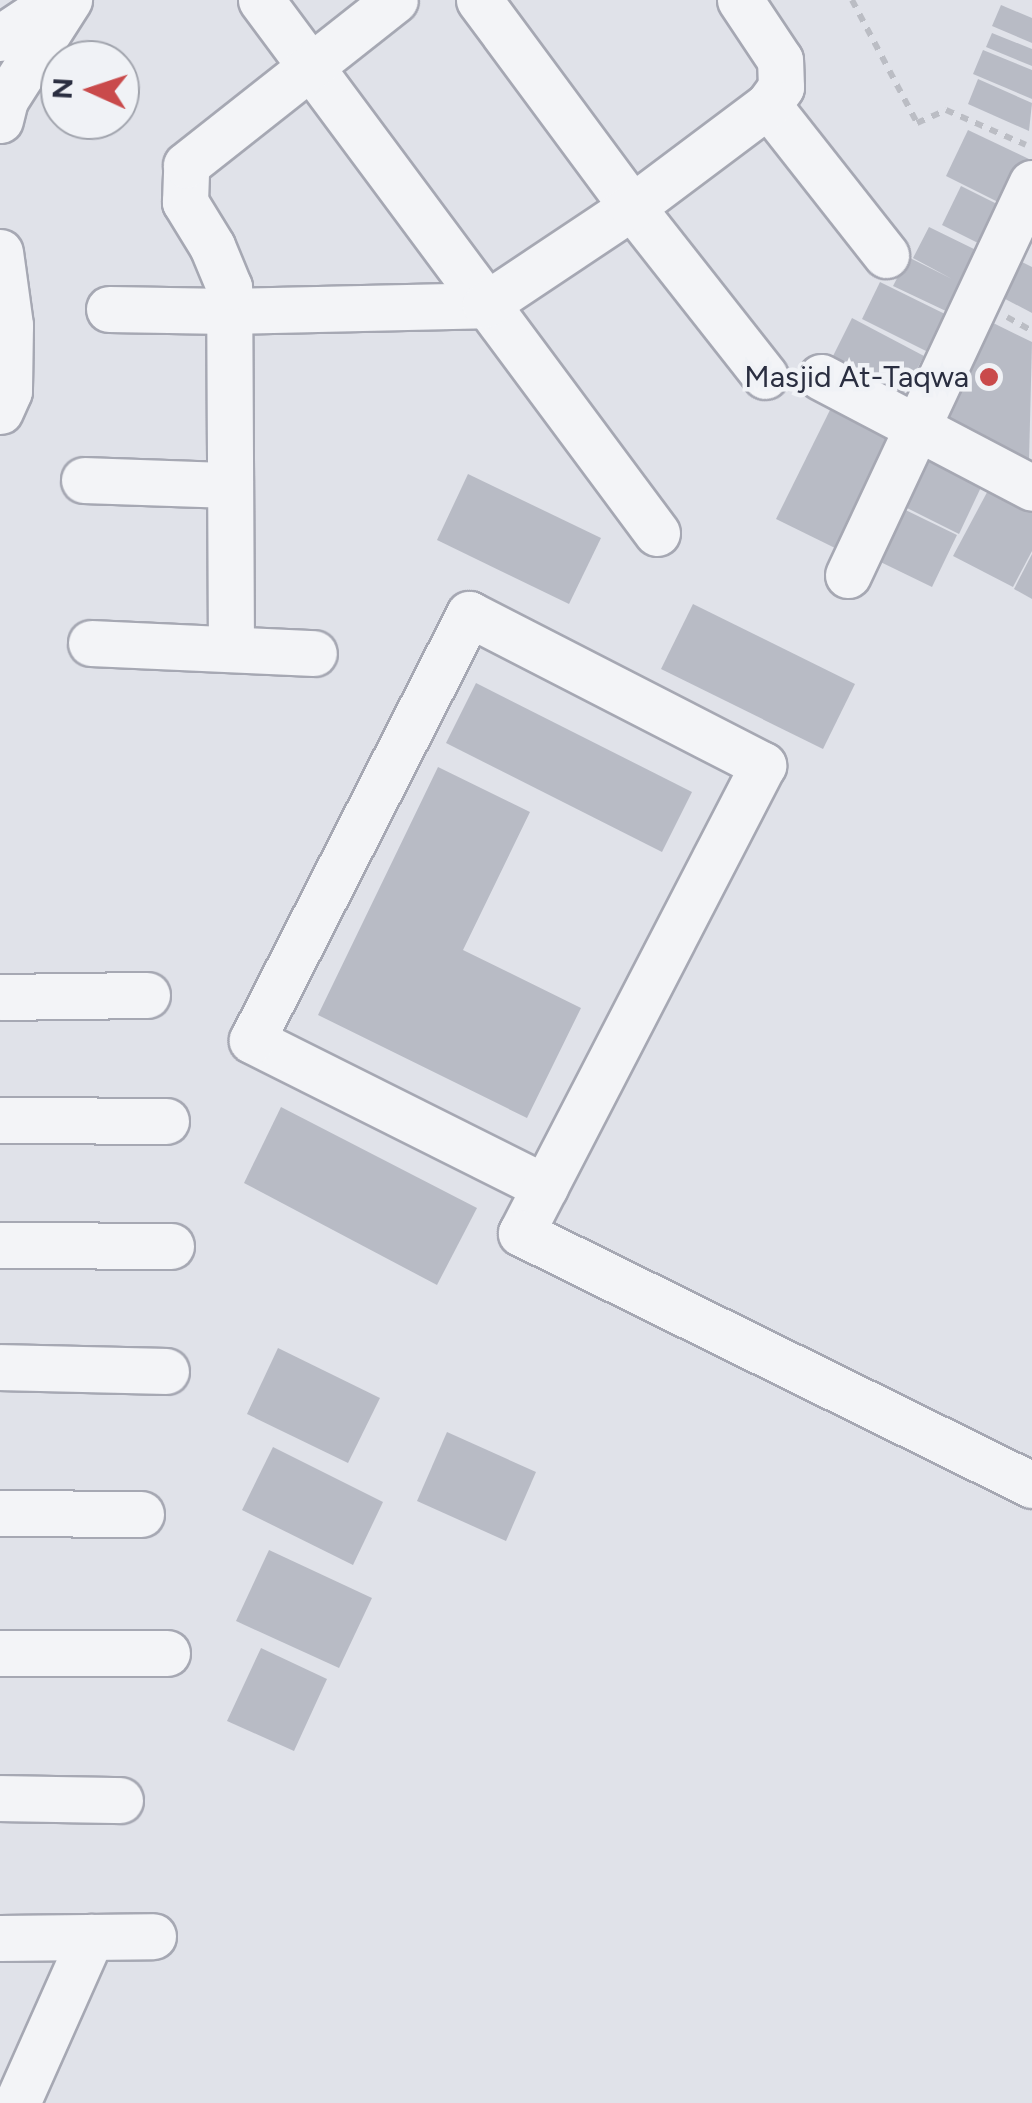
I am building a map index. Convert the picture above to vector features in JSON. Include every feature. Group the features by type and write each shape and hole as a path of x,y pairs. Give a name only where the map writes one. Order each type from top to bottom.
{"street":[{"path":"0,38 57,0"},
{"path":"0,120 5,100 70,0"},
{"path":"260,0 657,533"},
{"path":"231,649 228,311 223,267 185,202 186,165 309,64 395,0"},
{"path":"480,0 632,207 765,376"},
{"path":"109,308 228,311 485,305 632,207 768,105 780,87 780,60 740,0"},
{"path":"768,105 886,255"},
{"path":"848,574 915,424 1032,183"},
{"path":"0,252 10,325 9,391 0,411"},
{"path":"822,377 1032,488"},
{"path":"84,480 230,485"},
{"path":"545,1187 252,1040 469,614 763,765 522,1233 1032,1485"},
{"path":"91,643 314,652"},
{"path":"0,997 148,994"},
{"path":"0,1120 166,1120"},
{"path":"0,1246 171,1246"},
{"path":"0,1368 166,1370"},
{"path":"0,1513 142,1514"},
{"path":"0,1653 167,1652"},
{"path":"0,1798 120,1800"},
{"path":"0,1938 153,1936"},
{"path":"17,2103 91,1937"}],"path":[{"path":"852,0 917,123 946,110 1032,148"}],"building":[{"path":"1001,5 1032,18 1032,43 992,26"},
{"path":"992,33 1032,49 1032,66 986,47"},
{"path":"983,50 1032,70 1032,99 973,74"},
{"path":"978,79 1032,103 1029,131 968,104"},
{"path":"968,130 1031,160 1008,207 946,176"},
{"path":"961,186 1005,208 986,247 942,225"},
{"path":"929,227 976,250 948,312 893,286 908,257 952,279 913,258"},
{"path":"1008,255 1032,267 1032,313 990,291"},
{"path":"880,282 949,316 930,353 862,319"},
{"name":"Masjid At-Taqwa","path":"977,315 1032,342 1029,461 929,411"},
{"path":"852,318 924,356 904,393 833,356"},
{"path":"830,410 889,439 835,548 776,519"},
{"path":"911,448 983,483 959,534 887,498"},
{"path":"468,474 601,538 569,604 437,540"},
{"path":"992,483 1032,505 1032,551 1013,587 953,556"},
{"path":"889,502 957,535 932,587 864,554"},
{"path":"1032,554 1032,599 1014,589"},
{"path":"693,604 855,684 823,749 661,669"},
{"path":"476,683 692,792 662,852 446,743"},
{"path":"438,767 530,812 463,950 581,1008 527,1118 318,1015"},
{"path":"281,1107 477,1208 437,1285 244,1183"},
{"path":"278,1348 380,1398 348,1463 247,1414"},
{"path":"447,1432 536,1472 506,1541 417,1501"},
{"path":"273,1447 383,1502 353,1565 242,1510"},
{"path":"269,1550 372,1598 339,1668 236,1621"},
{"path":"261,1648 327,1679 294,1751 227,1721"}],"place":[{"name":"Masjid At-Taqwa","path":"989,377"}]}
